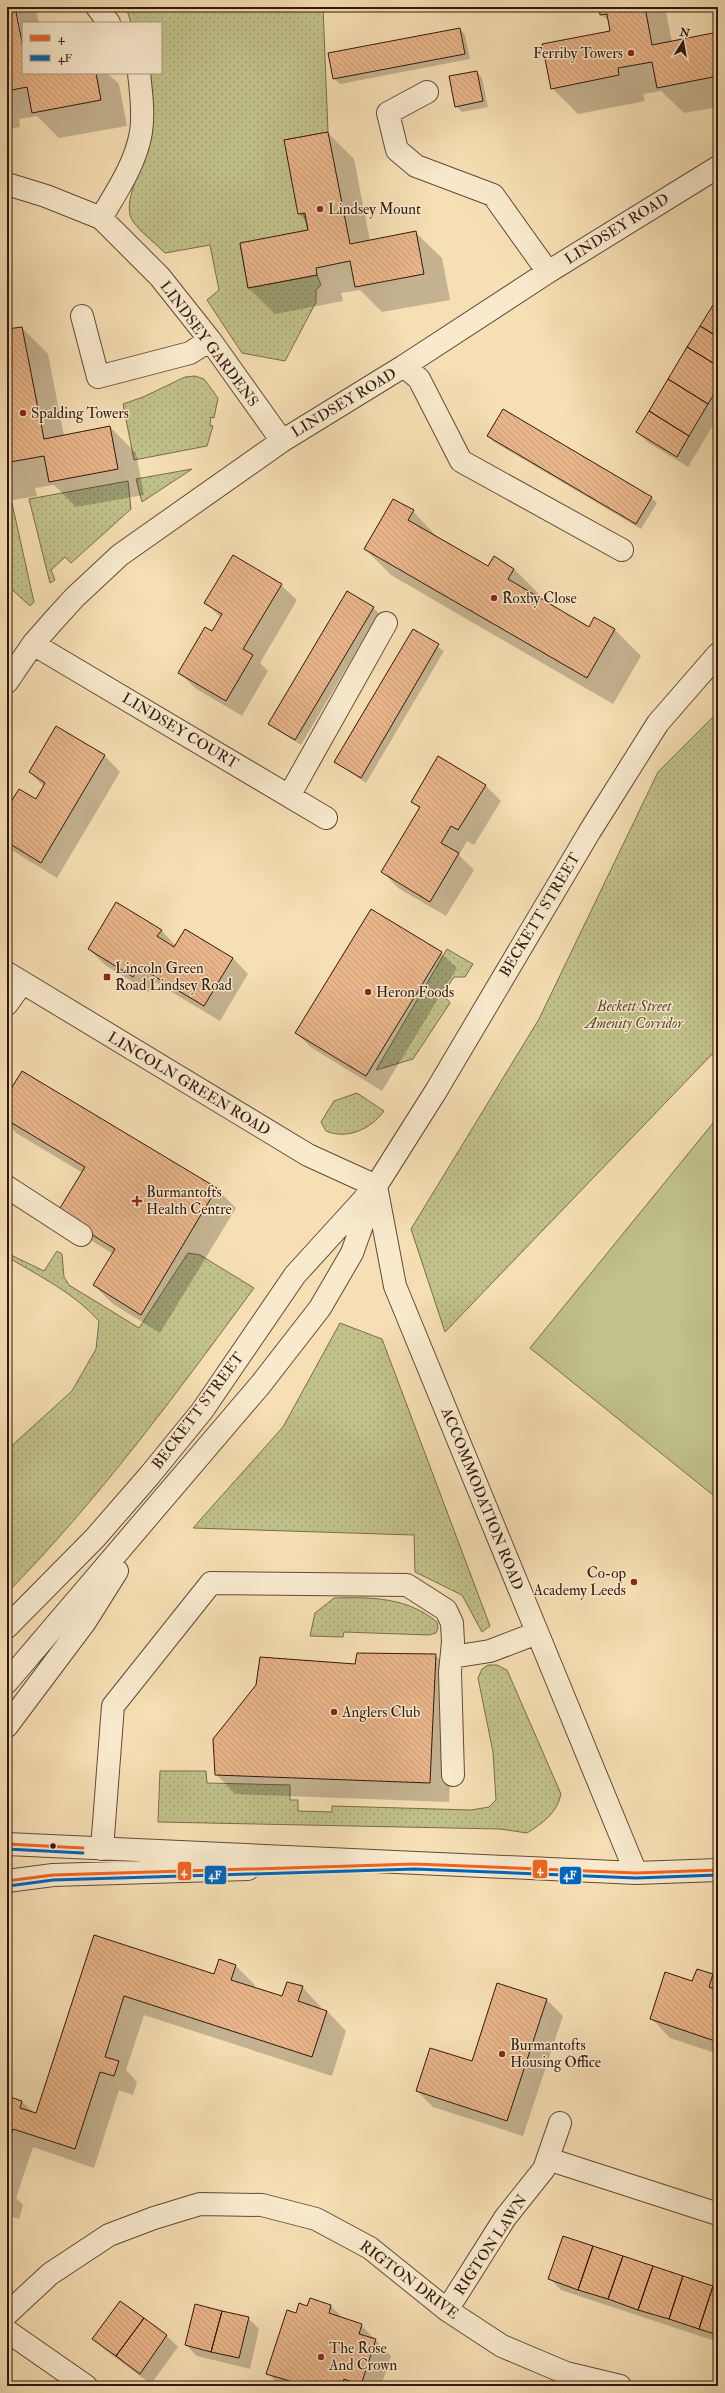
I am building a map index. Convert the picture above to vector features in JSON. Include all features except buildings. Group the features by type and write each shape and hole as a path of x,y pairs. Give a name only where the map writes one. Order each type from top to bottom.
{"street":[{"path":"97,7 108,22"},
{"path":"101,218 130,169 141,132 142,95 139,74"},
{"path":"427,92 388,114 397,150 416,166 493,195 548,272"},
{"name":"LINDSEY ROAD","path":"7,682 34,644 75,597 120,555 282,441 404,366 548,272 718,167"},
{"name":"LINDSEY GARDENS","path":"7,184 46,196 101,218 160,277 210,340 282,441"},
{"path":"82,316 98,377 190,353 210,340"},
{"path":"404,366 419,378 461,460 622,550"},
{"path":"289,796 386,624"},
{"name":"LINDSEY COURT","path":"34,644 326,818"},
{"name":"BECKETT STREET","path":"7,1627 95,1538 149,1476 202,1411 295,1275 376,1186 428,1104 590,831 658,723 718,654"},
{"path":"7,1004 15,978"},
{"name":"LINCOLN GREEN ROAD","path":"15,978 308,1155 376,1186"},
{"name":"BECKETT STREET","path":"7,1682 155,1511 266,1378 320,1308 352,1253 376,1186"},
{"name":"ACCOMMODATION ROAD","path":"376,1186 395,1286 636,1873"},
{"path":"7,1187 81,1235"},
{"name":"BECKETT STREET","path":"7,1726 85,1622 155,1511"},
{"path":"102,1849 113,1706 211,1583 407,1585 446,1610 452,1623 453,1775"},
{"path":"452,1658 490,1651 537,1633"},
{"path":"7,1844 636,1873 718,1870"},
{"path":"7,1881 53,1875 415,1864"},
{"name":"RIGTON LAWN","path":"447,2310 505,2218 544,2169 560,2123"},
{"path":"548,2159 718,2214"},
{"name":"RIGTON DRIVE","path":"7,2314 50,2274 109,2235 154,2218 200,2204 262,2205 316,2219 370,2248 447,2310 502,2346 564,2379 620,2386"},
{"path":"7,2331 86,2386"}],"green space":[{"path":"126,7 323,7 328,132 284,140 308,230 240,244 248,288 317,275 321,285 316,290 316,302 285,361 242,353 207,300 219,290 210,245 165,253 145,235 134,223 130,215 129,206 131,196 145,156 148,138 145,74 162,74 162,22 131,22"},
{"path":"195,376 204,379 218,398 214,418 211,417 210,425 213,426 207,446 134,460 123,404 143,397 185,377"},
{"path":"192,469 142,502 136,479"},
{"path":"7,481 34,602 30,606 7,585"},
{"path":"128,481 131,509 71,563 65,557 51,570 55,580 50,583 29,499"},
{"name":"Beckett Street Amenity Corridor","path":"718,712 718,1048 445,1332 411,1229 539,1019 658,772"},
{"path":"447,949 473,964 465,977 454,977 443,994 450,1003 413,1059 376,1070"},
{"path":"357,1093 384,1111 372,1123 358,1131 342,1134 326,1131 321,1122 334,1101"},
{"path":"718,1117 718,1499 530,1348"},
{"path":"57,1251 62,1254 64,1277 69,1285 139,1328 188,1253 200,1255 254,1288 136,1445 73,1521 7,1593 7,1450 72,1391 96,1349 99,1321 68,1294 9,1258 11,1255 44,1271"},
{"path":"340,1323 382,1339 490,1626 482,1632 462,1595 415,1572 414,1535 193,1528 283,1427"},
{"path":"334,1598 375,1599 401,1603 425,1614 437,1622 438,1628 436,1633 429,1635 344,1632 343,1637 310,1636 315,1613"},
{"path":"488,1665 497,1665 507,1670 561,1794 553,1812 527,1833 500,1829 158,1822 160,1771 206,1771 207,1783 290,1785 290,1800 298,1800 298,1811 332,1812 332,1806 471,1810 489,1807 496,1800 493,1752 478,1678 482,1669"}],"transit line":[{"name":"4","path":"7,1844 83,1848"},
{"name":"4F","path":"7,1849 83,1853"},
{"name":"4","path":"7,1881 53,1875 415,1864 636,1873 718,1870"},
{"name":"4F","path":"8,1886 53,1880 415,1869 636,1878 718,1875"}],"place":[{"name":"Ferriby Towers","path":"631,53"},
{"name":"Lindsey Mount","path":"320,209"},
{"name":"Spalding Towers","path":"23,413"},
{"name":"Roxby Close","path":"494,598"},
{"name":"Lincoln Green Road Lindsey Road","path":"107,977"},
{"name":"Heron Foods","path":"368,992"},
{"name":"Burmantofts Health Centre","path":"137,1201"},
{"name":"Co-op Academy Leeds","path":"634,1582"},
{"name":"Anglers Club","path":"334,1712"},
{"name":"Burmantofts Housing Office","path":"502,2054"},
{"name":"The Rose And Crown","path":"321,2357"}]}
